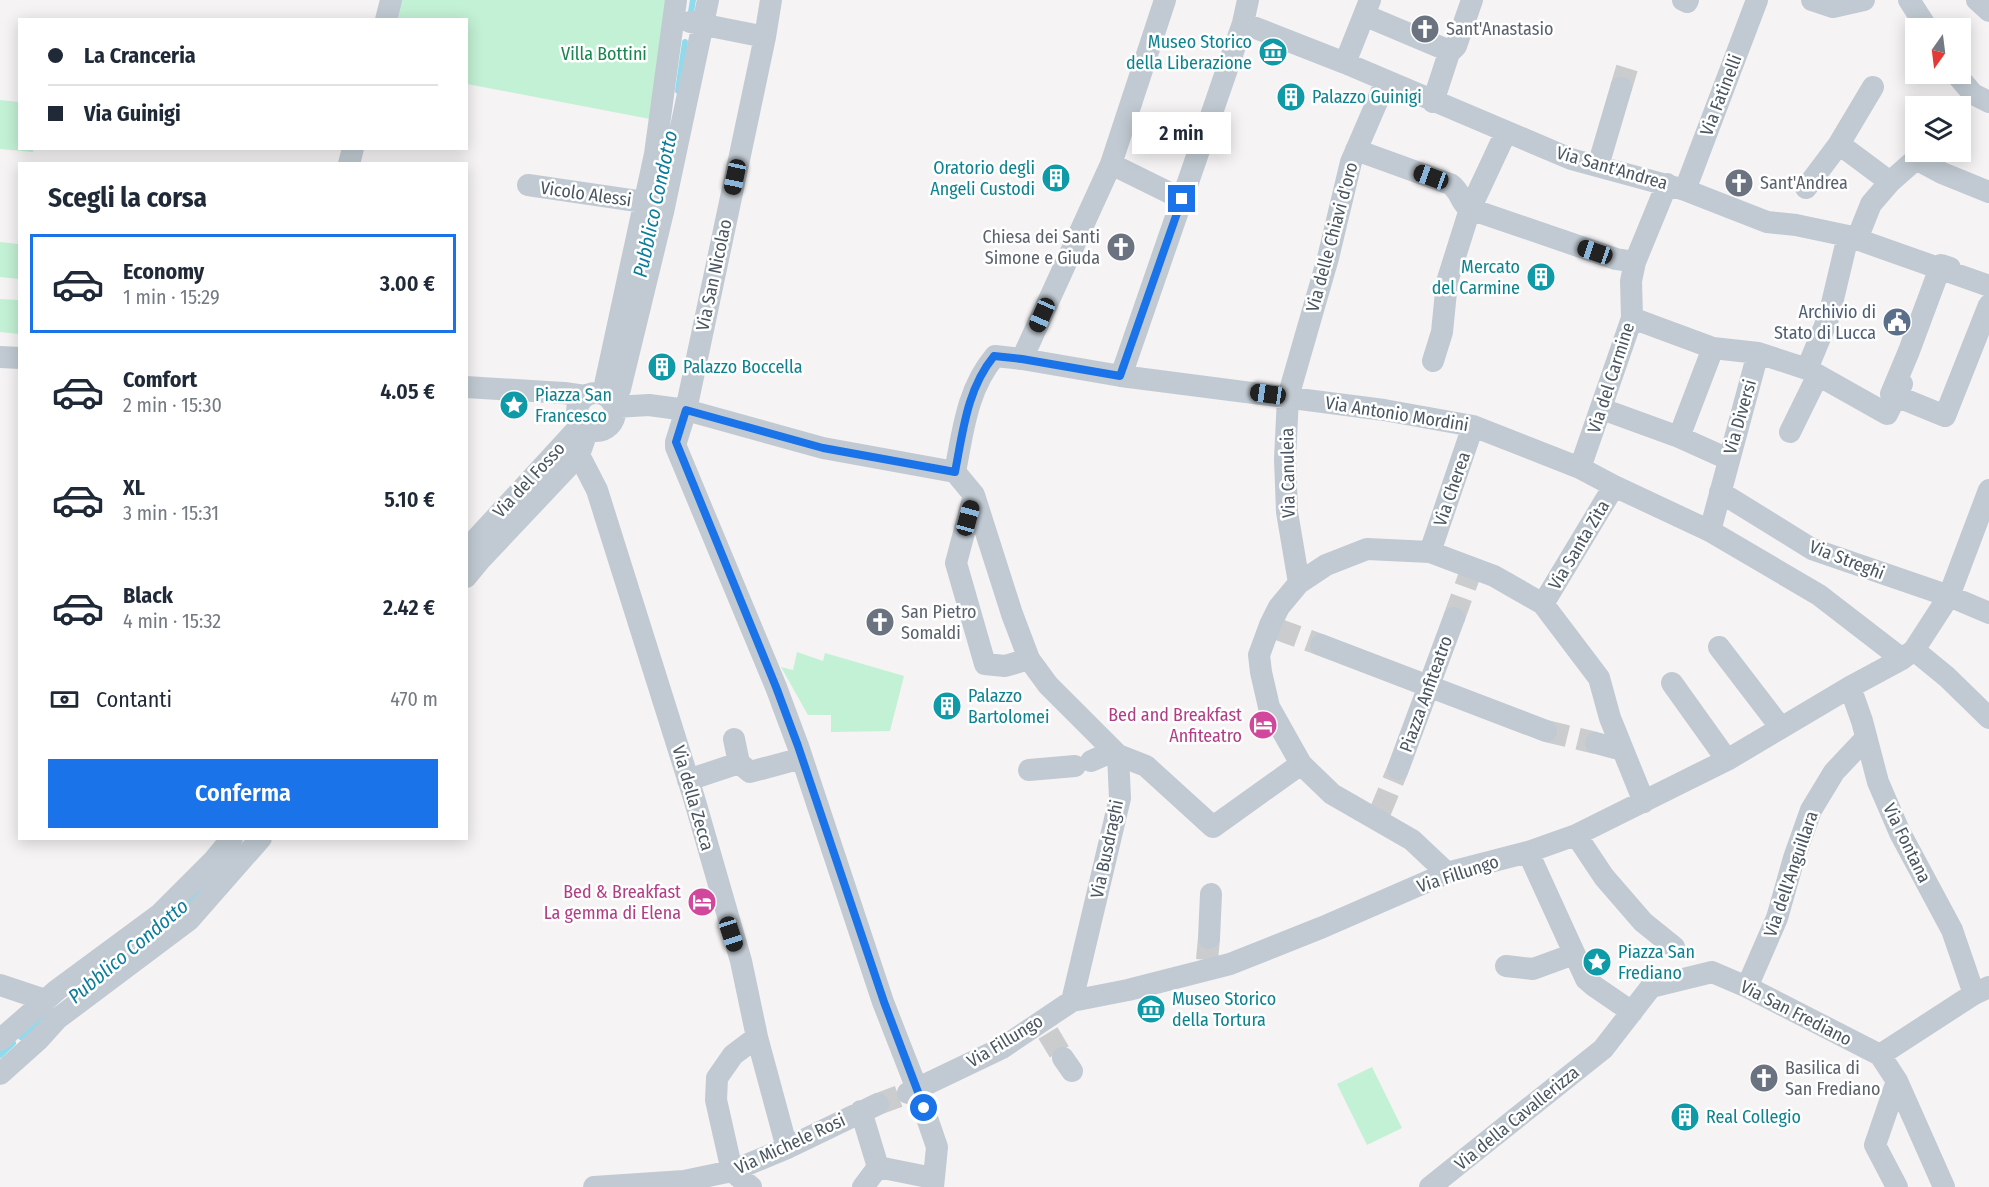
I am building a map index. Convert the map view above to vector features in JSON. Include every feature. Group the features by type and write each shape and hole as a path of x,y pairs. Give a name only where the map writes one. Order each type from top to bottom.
{"street":[{"path":"386,18 391,0"},
{"path":"708,0 704,25 663,212 620,389 604,400 580,401 577,413 585,427 600,431 614,420 604,400 655,154 675,9 704,25 765,37"},
{"name":"Via San Nicolao","path":"771,0 686,410 676,447 776,687 802,758 913,1091"},
{"path":"1022,359 1111,164 1165,0"},
{"path":"1432,102 1472,0"},
{"path":"1683,0 1687,2 1688,0"},
{"path":"1812,0 1833,7 1864,0"},
{"path":"1910,0 1921,18"},
{"path":"1977,0 1989,11"},
{"name":"Via Fatinelli","path":"1676,187 1755,1"},
{"path":"1120,376 1182,199 1241,7"},
{"name":"Via Sant'Andrea","path":"1241,7 1345,63 1432,102 1571,159 1676,187 1767,222 1796,225 1853,238 1944,271"},
{"path":"1345,63 1367,8 1447,50 1453,50"},
{"name":"Via delle Chiavi d'oro","path":"1288,397 1328,258 1351,162 1386,81"},
{"path":"1806,188 1839,144 1873,87"},
{"path":"1598,166 1621,88"},
{"path":"1961,90 1989,102"},
{"path":"1433,361 1442,332 1447,282 1470,209 1506,132"},
{"path":"1839,144 1890,182"},
{"path":"1356,150 1450,184 1457,188 1464,205 1470,209 1616,259 1635,262"},
{"path":"1790,432 1812,372 1853,238 1871,204 1890,182 1912,162"},
{"path":"1929,162 1942,173 1989,192"},
{"path":"1111,164 1182,199"},
{"name":"Vicolo Alessi","path":"528,185 645,202"},
{"name":"Via del Carmine","path":"1580,468 1632,318 1631,281 1635,262 1676,187"},
{"name":"Via Sant'Andrea","path":"1944,271 1941,265 1989,284"},
{"path":"1944,271 1891,394 1945,416 1989,305"},
{"path":"1632,318 1713,348 1758,353 1812,372 1887,414 1897,396"},
{"path":"1679,437 1713,348"},
{"name":"Via Diversi","path":"1710,531 1758,353"},
{"name":"Via Antonio Mordini","path":"955,472 968,402 984,369 994,356 1120,376 1384,410 1473,426 1580,468 1710,531 1820,594 1908,655 1947,677 1989,718"},
{"path":"0,357 18,358"},
{"path":"468,387 564,393 686,410 823,448 955,472 974,495 1012,614 1029,659 1047,685 1116,753 1146,766 1213,827 1301,764"},
{"name":"Via Canuleia","path":"1288,397 1285,459 1287,512 1299,583"},
{"path":"1602,409 1679,437 1728,459"},
{"name":"Via Cherea","path":"1430,552 1473,426"},
{"name":"Via del Fosso","path":"476,542 579,455 585,427"},
{"name":"Via del Fosso","path":"468,570 476,542 585,427"},
{"name":"Via della Zecca","path":"579,455 597,490 688,780 741,961 757,1037 787,1148"},
{"name":"Via Santa Zita","path":"1543,604 1614,486"},
{"name":"Via Fillungo","path":"913,1091 1044,1027 1072,1000 1128,990 1208,956 1230,964 1323,927 1447,873 1527,852 1576,835 1727,760 1908,655 1949,596 1989,490"},
{"name":"Via Streghi","path":"1720,492 1812,549 1949,596 1989,613"},
{"path":"974,495 956,562 985,664 1005,666 1029,659"},
{"path":"1447,873 1412,840 1377,815 1332,794 1301,764 1269,707 1259,655 1273,627 1279,607 1299,583 1326,565 1366,549 1430,552 1494,576 1543,604 1599,678 1610,718 1644,802"},
{"name":"Piazza Anfiteatro","path":"1398,769 1454,618"},
{"path":"1321,645 1546,730"},
{"path":"1719,646 1781,728"},
{"path":"1672,683 1727,760"},
{"name":"Via Fontana","path":"1850,687 1878,782 1900,833 1982,990"},
{"name":"Via dell'Anguillara","path":"1748,987 1777,918 1794,858 1811,810 1834,772 1866,738"},
{"path":"734,739 739,763 750,772 802,758"},
{"path":"1596,743 1622,750"},
{"path":"1029,770 1083,764 1116,753"},
{"name":"Via Busdraghi","path":"1072,1000 1120,798 1116,753"},
{"path":"688,780 739,763"},
{"path":"1576,835 1604,877 1642,922 1674,947"},
{"path":"0,1040 45,1000 160,914 214,860 230,840"},
{"path":"0,1074 38,1040 57,1019 189,920 259,840"},
{"path":"1527,852 1586,979 1632,1012"},
{"path":"1208,956 1211,894"},
{"path":"1506,966 1533,969 1574,954"},
{"name":"Via San Frediano","path":"1632,1012 1651,987 1712,972 1748,987 1880,1055"},
{"path":"0,985 45,1000"},
{"path":"1944,1187 1897,1082 1880,1055 1982,990"},
{"name":"Via della Cavallerizza","path":"1430,1187 1603,1049 1632,1012"},
{"path":"23,1020 38,1040"},
{"path":"750,1187 732,1171 716,1100 717,1078 733,1055 757,1037"},
{"path":"1897,1082 1875,1145 1897,1187"},
{"path":"863,1187 878,1167 933,1182 937,1147 913,1091"},
{"name":"Via Michele Rosi","path":"594,1187 682,1184 732,1171 787,1148 869,1108 878,1167"}],"green space":[{"name":"Villa Bottini","path":"397,0 667,0 650,119 468,84 468,18 392,18"},
{"path":"0,100 18,102 18,150 33,150 33,152 0,149"},
{"path":"0,242 18,244 18,279 0,277"},
{"path":"0,299 18,300 18,334 0,332"},
{"path":"797,652 823,661 825,653 904,676 890,731 831,732 831,715 808,715 781,667 793,670"},
{"path":"1372,1067 1402,1128 1367,1145 1337,1084"}],"waterway":[{"name":"Pubblico Condotto","path":"690,18 693,0"},
{"name":"Pubblico Condotto","path":"678,91 685,42"},
{"name":"Pubblico Condotto","path":"172,919 207,883"},
{"name":"Pubblico Condotto","path":"21,1037 48,1015"},
{"name":"Pubblico Condotto","path":"0,1055 13,1043"}],"tunnel":[{"path":"1621,88 1627,68"},
{"path":"1454,618 1471,571"},
{"path":"1277,629 1321,645"},
{"path":"1546,731 1596,743"},
{"path":"1380,812 1398,769"},
{"path":"1207,960 1209,938"},
{"path":"1048,1033 1063,1058"},
{"path":"878,1104 908,1093"}],"place":[{"name":"Sant'Anastasio","path":"1425,29"},
{"name":"Museo Storico della Liberazione","path":"1273,52"},
{"name":"Palazzo Guinigi","path":"1291,97"},
{"name":"Oratorio degli Angeli Custodi","path":"1056,178"},
{"name":"Sant'Andrea","path":"1739,183"},
{"name":"Chiesa dei Santi Simone e Giuda","path":"1121,247"},
{"name":"Mercato del Carmine","path":"1541,277"},
{"name":"Archivio di Stato di Lucca","path":"1897,322"},
{"name":"Palazzo Boccella","path":"662,367"},
{"name":"Piazza San Francesco","path":"514,405"},
{"name":"San Pietro Somaldi","path":"880,622"},
{"name":"Palazzo Bartolomei","path":"947,706"},
{"name":"Bed and Breakfast Anfiteatro","path":"1263,725"},
{"name":"Bed & Breakfast La gemma di Elena","path":"702,902"},
{"name":"Piazza San Frediano","path":"1597,962"},
{"name":"Museo Storico della Tortura","path":"1151,1009"},
{"name":"Basilica di San Frediano","path":"1764,1078"},
{"name":"Real Collegio","path":"1685,1117"}],"route":[{"path":"924,1108 884,1002 798,746 776,687 676,447 676,442 686,410 823,448 955,472 968,402 984,369 994,356 1120,376 1182,199"}]}
